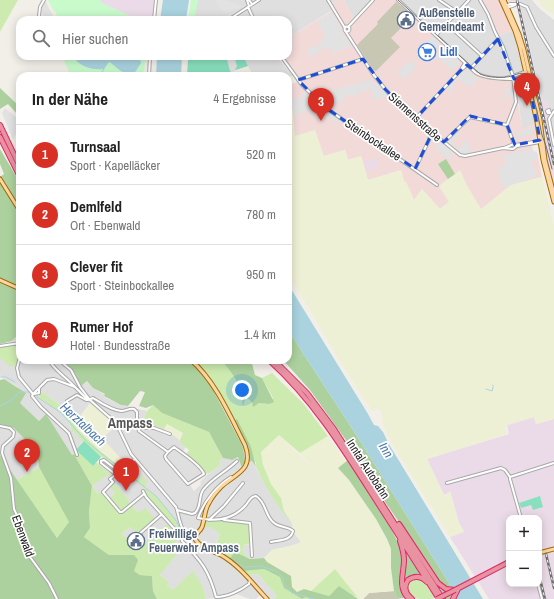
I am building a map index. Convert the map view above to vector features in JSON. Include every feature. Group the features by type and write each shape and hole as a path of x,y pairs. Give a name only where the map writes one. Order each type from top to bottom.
{"highway":[{"path":"0,125 16,159"},
{"path":"0,138 16,169"},
{"name":"Inntal Autobahn","path":"273,364 291,380 320,414 438,599"},
{"name":"Inntal Autobahn","path":"278,364 297,382 322,411 386,508 443,599"},
{"path":"386,508 403,530 441,586 446,589 455,590"},
{"path":"398,535 404,555 401,584 404,593 409,599"},
{"path":"438,599 506,564"},
{"path":"412,599 407,594 405,588 406,583 410,578 419,577 430,585"},
{"path":"453,599 460,587"}],"main road":[{"path":"501,0 506,7"},
{"path":"504,0 521,39 540,120 544,168 554,202"},
{"path":"528,74 543,150 554,194"},
{"path":"0,179 16,205"},
{"path":"0,280 16,287"},
{"path":"195,364 215,389 239,433 247,453 247,462 238,476 217,491 207,506 202,527 194,538 199,544 233,563 267,599"},
{"path":"542,552 554,549"}],"street":[{"path":"40,16 40,7 44,0"},
{"path":"154,16 156,0"},
{"path":"248,0 252,4"},
{"path":"248,0 248,7 252,16"},
{"path":"234,16 259,0"},
{"name":"Siemensstraße","path":"328,0 347,29 350,38 363,59 387,92 415,119 457,154 462,156 541,140"},
{"path":"347,29 373,0"},
{"path":"398,0 466,64 482,76 504,78 528,74"},
{"path":"439,0 457,12"},
{"path":"436,35 469,0"},
{"path":"480,0 506,54 514,77 516,102 507,125 512,145"},
{"path":"520,4 527,7 536,27 554,56"},
{"path":"447,24 482,56"},
{"path":"471,68 498,39"},
{"path":"298,80 363,59"},
{"path":"149,72 150,60"},
{"name":"Steinbockallee","path":"284,60 307,91 326,108 437,185"},
{"path":"415,119 466,64"},
{"path":"514,77 524,79 529,83"},
{"path":"550,112 554,111 549,121 554,145"},
{"path":"444,142 470,117 507,125"},
{"path":"415,169 429,140 431,132"},
{"path":"429,140 434,134"},
{"path":"0,346 16,344"},
{"path":"18,364 17,369 19,377 33,394 32,396 41,407 69,433 77,455"},
{"path":"52,364 57,371 67,378 89,400 116,423 126,445 135,459 161,488 177,510 186,533 190,537 194,538"},
{"path":"64,364 72,370 80,387 89,400"},
{"path":"33,394 45,381 50,379 58,380 75,387"},
{"path":"67,401 77,395 86,400 93,398 116,410 135,409 137,412 136,421 140,431 168,452"},
{"name":"Ebenwald","path":"0,426 10,428 14,432 13,437 2,448 2,455 11,481 14,509 22,526 30,557 49,584 57,599"},
{"path":"138,428 154,428 170,434"},
{"path":"174,447 203,471 204,474 188,484 166,459 165,456 168,452 174,447"},
{"path":"135,459 118,471 110,479 113,482 103,492 120,512 122,512 143,492 161,515 181,536 182,541 200,560 207,570 213,583 216,597 224,596 243,588 248,585 250,580"},
{"path":"115,474 101,463 101,460 104,460 118,471"},
{"path":"177,510 192,514 196,513 200,506 201,494 205,488 214,478 237,461"},
{"path":"510,477 554,463"},
{"path":"447,483 501,468 505,470 510,477 520,515"},
{"path":"238,472 218,487 208,500 198,518 250,523 252,556"},
{"path":"208,520 224,506 243,483"},
{"path":"222,520 240,510 252,497 255,496 262,501 273,522 281,527 290,529 293,532 289,538 271,542"},
{"path":"137,536 161,515"},
{"path":"181,536 186,533"},
{"path":"539,587 542,599"}],"highlighted area":[{"path":"498,39 514,79 524,79 529,83 540,140 515,145 507,125 470,116 444,142 432,133 415,169 326,108 298,80 363,59 385,89 415,119 460,71 467,65 471,68"}],"shaded area":[{"path":"99,0 156,0 154,16 130,16 103,4"},
{"path":"197,0 256,0 229,16 195,16"},
{"path":"215,0 223,0 241,5 242,7 229,14 223,12"},
{"path":"261,0 339,0 331,4 334,9 292,35 292,16 236,16"},
{"path":"339,0 344,0 354,19 373,0 399,0 480,74 514,78 522,128 536,124 536,145 532,146 533,151 537,152 542,177 511,185 481,210 460,170 449,202 440,209 422,189 414,200 406,182 404,181 401,170 368,180 361,156 348,160 345,150 324,156 294,136 292,84 301,81 285,60 292,60 292,36 334,10 331,4"},
{"path":"344,0 373,0 354,19"},
{"path":"399,0 480,0 497,37 512,30 519,49 536,124 522,129 519,104 480,74"},
{"path":"480,0 515,0 516,1 507,1 500,4 512,30 497,37"},
{"path":"515,0 519,0 541,97 543,101 547,102 552,112 547,116 547,119 554,152 554,190 544,149 545,138 542,116"},
{"path":"519,0 532,0 540,9 554,20 554,152 547,118 547,115 551,110 549,109 547,102 543,101 541,97"},
{"path":"538,0 554,0 554,14 544,9"},
{"path":"46,2 53,16 43,16 41,8 43,3"},
{"path":"396,2 413,16 391,38 400,47 376,71 373,70 357,45 378,24 377,22"},
{"path":"332,11 343,32 342,36 345,35 352,46 332,53 330,47 320,50 317,54 310,57 307,49 322,44 320,40 326,37 317,22"},
{"path":"433,36 440,43 433,51 425,44"},
{"path":"443,44 459,60 460,63 452,71 434,53"},
{"path":"227,60 235,60 237,66 234,72 230,71"},
{"path":"245,60 280,60 290,72 251,72"},
{"path":"409,61 412,63 413,62 417,66 405,79 397,73"},
{"path":"250,69 251,72 239,72"},
{"path":"468,70 478,79 470,88 459,79 452,86 454,87 449,93 445,90 456,77 458,78 462,72"},
{"path":"372,79 373,84 377,83 387,93 387,96 374,100 371,89 356,93 357,96 353,97 346,95 343,98 343,101 333,104 337,107 334,111 320,100 320,94"},
{"path":"512,82 515,100 510,97 510,95 506,94 501,101 500,100"},
{"path":"527,85 531,98 518,101 516,89 526,89"},
{"path":"305,91 310,98 295,103 312,98 342,122 337,123 333,120 332,121 321,112 310,115 308,111 294,115 292,98 304,96 303,92"},
{"path":"5,108 16,117 16,134 13,140 2,113"},
{"path":"292,108 295,136 315,130 324,156 345,150 348,160 361,156 368,180 401,171 404,181 406,182 414,200 422,189 440,209 449,202 439,186 460,170 466,184 481,209 511,185 542,177 554,226 554,419 536,424 534,417 505,426 507,434 427,459 444,495 448,494 450,491 459,523 464,532 450,537 392,444 383,426 382,414 379,409 372,411 342,365 292,280"},
{"path":"533,126 534,130 531,131 532,133 518,138 517,135 514,134"},
{"path":"455,132 459,136 456,140 452,140 453,144 458,148 462,148 461,145 465,140 470,144 468,146 473,152 464,154 460,153 449,143 448,140"},
{"path":"434,138 451,151 453,157 446,159 444,155 436,149 438,144 430,141"},
{"path":"532,149 533,152 537,152 538,159 532,160 536,177 502,188 498,167 506,166 504,155"},
{"path":"377,158 379,167 366,171 364,162"},
{"path":"16,337 16,364 62,364 72,372 81,386 87,381 93,388 105,395 104,397 121,405 147,411 143,421 163,428 179,439 179,442 186,447 182,452 202,469 205,474 190,485 194,491 209,473 221,465 219,461 223,458 232,460 238,457 242,468 252,461 268,490 292,523 293,532 301,542 272,550 264,558 250,559 244,553 243,545 251,545 251,527 211,527 220,534 212,552 234,566 244,575 258,574 277,596 274,599 269,599 262,593 256,599 250,599 236,594 222,599 206,599 203,587 173,590 167,585 169,582 160,575 171,547 180,539 178,535 167,525 137,551 122,534 130,527 138,513 128,499 115,493 108,499 98,494 92,486 107,474 111,474 121,469 101,438 116,426 90,403 79,418 42,392 38,397 57,409 84,440 72,456 46,415 39,421 20,403 18,387 0,375 0,347 12,342"},
{"path":"91,403 108,416 117,426 102,438 126,464 121,469 101,454 75,429 83,422 79,418"},
{"path":"534,417 536,424 554,419 554,599 489,599 450,537 464,531 459,523 450,492 444,495 427,459 509,434 507,425"},
{"path":"0,424 14,428 33,448 38,459 39,467 17,480 0,455"},
{"path":"167,424 183,433 179,439 164,429"},
{"path":"279,435 315,470 300,453 328,436 346,462 338,468 349,480 376,519 391,549 391,568 394,591 369,593 363,599 359,599 335,569 311,591 304,589 297,592 292,587 291,576 267,562 264,558 272,550 301,542 293,532 292,523 284,511 281,498 271,484 263,465 261,452"},
{"path":"104,458 121,471 112,480 109,476 111,474 98,464"},
{"path":"394,591 397,598 403,599 363,599 369,593"}],"green space":[{"path":"0,0 18,0 0,32"},
{"path":"48,0 99,0 104,4 130,16 57,16 56,12 53,10"},
{"path":"191,0 198,0 195,16 189,16"},
{"path":"64,60 146,60 144,64 145,67 143,72 69,72"},
{"path":"188,60 245,60 248,66 229,72 187,72"},
{"path":"0,88 16,103 16,113 8,104 0,109"},
{"path":"0,149 16,176 16,337 12,341 0,344 0,177 4,174 0,164"},
{"path":"446,159 455,174 448,179 438,164"},
{"path":"292,336 449,583 455,599 446,599 428,564 383,499 348,443 310,390 287,364 292,364"},
{"path":"7,344 16,345 17,365 10,367 0,359 0,348"},
{"path":"66,364 193,364 210,384 243,447 245,460 242,468 238,457 232,460 223,458 209,432 162,413 153,405 146,408 139,406 145,392 140,391 128,406 121,405 104,396 105,394 93,388 87,381 81,386 74,372"},
{"path":"195,364 224,364 242,389 243,406 246,397 252,402 269,404 273,398 262,378 272,373 303,403 328,436 300,453 279,435 261,452 263,465 271,484 281,498 284,511 292,523 276,504 267,489 256,467 256,463 212,383"},
{"path":"224,364 252,364 255,375 262,378 274,402 269,404 259,403 253,407 252,402 246,397 243,406 243,395 240,385"},
{"path":"4,379 26,393 20,403 39,421 46,414 72,455 74,454 92,486 89,512 90,528 84,537 109,555 134,555 138,560 134,571 140,575 152,576 153,591 157,599 0,599 0,455 57,538 69,522 39,467 38,459 33,448 14,428 0,424 0,380"},
{"path":"42,392 84,422 76,428 101,452 124,470 133,474 139,481 143,476 147,481 144,488 136,480 132,483 127,479 127,476 122,470 119,470 101,457 81,440 74,431 71,433 77,443 70,433 72,431 71,426 64,416 38,397"},
{"path":"153,405 162,413 209,432 223,458 219,461 221,465 205,474 186,455 189,450 179,442 183,433 167,424 164,429 143,421 147,411"},
{"path":"237,419 251,447 256,467 252,461 249,462 247,448 234,421"},
{"path":"84,441 101,457 93,466 76,450"},
{"path":"76,450 93,466 96,462 111,474 109,476 107,475 92,486 74,454"},
{"path":"348,460 400,546 402,558 399,586 404,598 397,598 394,591 391,568 391,549 387,539 376,519 349,480 338,468"},
{"path":"39,467 70,522 57,538 17,480"},
{"path":"113,483 128,499 138,513 145,508 155,519 137,533 130,527 122,534 137,550 167,524 180,538 171,547 176,555 160,575 169,582 167,585 173,590 193,571 203,587 206,599 157,599 153,591 152,576 140,575 134,571 134,555 109,555 84,537 90,528 89,512 92,486 98,494 102,492 108,499 115,493 110,486"},
{"path":"144,488 165,506 180,529 178,531 145,494"},
{"path":"540,496 543,507 533,510 531,505 521,508 519,503"},
{"path":"206,521 249,522 251,527 252,544 243,545 244,553 250,559 235,552 229,559 214,549 220,534 211,527 204,527"},
{"path":"405,551 422,576 416,575 404,584 402,583"},
{"path":"235,552 250,559 264,558 267,562 291,576 292,587 297,592 304,589 329,596 339,586 358,599 310,599 306,597 302,599 284,588 280,577 264,569 245,571 229,559"},
{"path":"264,569 281,577 284,588 302,599 274,599 277,596 258,574 247,575 245,571"},
{"path":"335,569 359,599 355,596 333,592 329,596 311,591"},
{"path":"418,578 424,581 435,598 417,599 410,595 407,585 412,579"}],"water":[{"path":"163,0 189,0 187,16 161,16"},
{"path":"76,60 140,60 141,63 135,72 122,72 110,62 104,69 94,69 79,63"},
{"path":"157,60 182,60 181,72 156,72"},
{"name":"Inn","path":"292,290 374,425 378,426 383,432 483,599 455,599 449,583 292,336"}],"waterway":[{"path":"300,356 306,355"},
{"name":"Herztalbach","path":"0,377 6,377 15,382"},
{"path":"486,389 492,391 493,385"},
{"name":"Herztalbach","path":"0,406 12,400 19,392 30,392"},
{"name":"Herztalbach","path":"37,397 60,412 88,443 156,496 175,519 182,532"},
{"name":"Herztalbach","path":"232,560 245,567 261,566 275,570 283,578 284,584 292,593 314,599"},
{"path":"219,599 224,597"}],"tram line":[{"path":"398,0 480,74 489,77 509,77 522,73 527,75 552,169"}],"railway":[{"path":"517,0 554,164"},
{"path":"546,554 554,588"},
{"path":"542,587 545,599"}],"place":[{"name":"Außenstelle Gemeindeamt","path":"406,20"},
{"name":"Lidl","path":"427,52"},
{"name":"Rumer Hof","path":"527,106"},
{"name":"Clever fit","path":"321,121"},
{"name":"Demlfeld","path":"27,472"},
{"name":"Turnsaal","path":"126,491"},
{"name":"Freiwillige Feuerwehr Ampass","path":"136,541"}],"district":[{"name":"Ampass","path":"130,423"}]}
